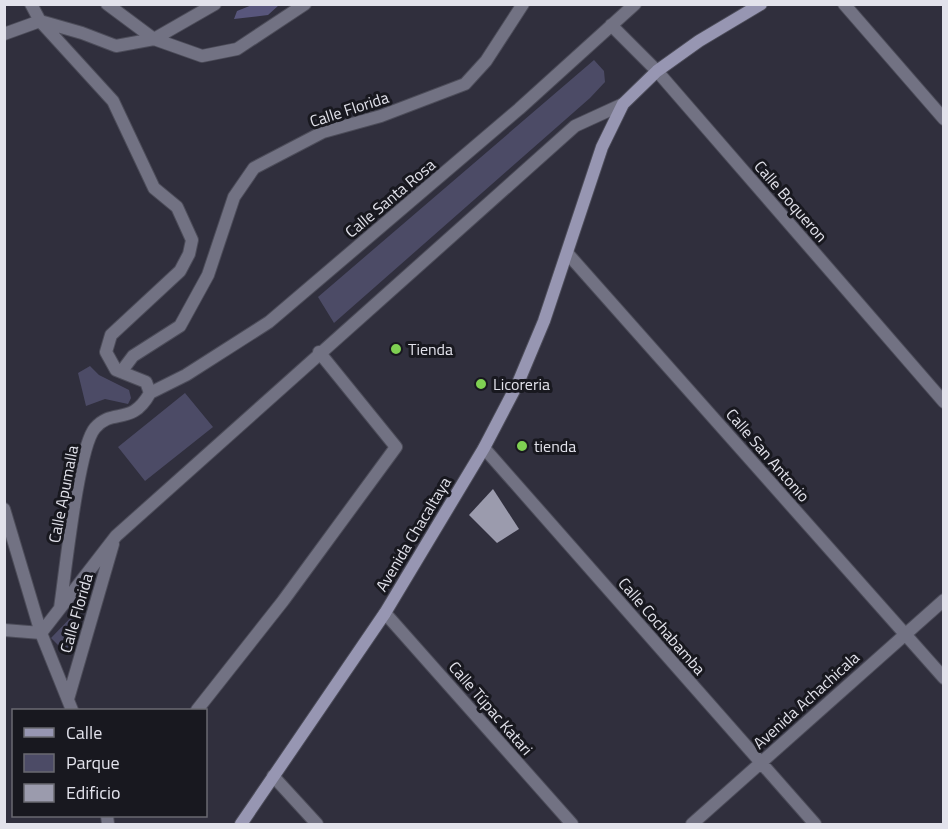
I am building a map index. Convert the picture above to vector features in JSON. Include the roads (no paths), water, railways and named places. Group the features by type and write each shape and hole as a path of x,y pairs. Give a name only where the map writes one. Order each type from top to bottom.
{"street":[{"path":"32,4 40,21 113,101 154,188 177,207 192,240 189,254 180,271 111,335 106,352 116,370 146,382 150,393"},
{"path":"107,4 154,39 202,56 237,49 305,4"},
{"path":"4,34 40,21 116,46 154,39 215,4"},
{"name":"Calle Florida","path":"121,372 133,356 180,326 208,275 234,197 254,168 323,132 381,116 465,84 486,62 523,4"},
{"name":"Calle Santa Rosa","path":"150,393 186,375 269,322 519,109 635,4"},
{"name":"Avenida Chacaltaya","path":"41,633 116,536 319,352 575,126 623,104 657,71 699,41 761,4"},
{"path":"843,4 944,119"},
{"name":"Calle Boqueron","path":"610,25 657,71 944,402"},
{"name":"Avenida Chacaltaya","path":"241,825 385,613 484,448 518,383 568,254 602,147 623,104"},
{"name":"Calle San Antonio","path":"568,254 944,678"},
{"path":"199,709 283,601 396,447 319,352"},
{"name":"Calle Apumalla","path":"60,611 83,462 94,429 111,417 129,416 143,405 150,393"},
{"name":"Calle Cochabamba","path":"484,448 815,825"},
{"path":"4,509 41,633 70,705"},
{"name":"Calle Florida","path":"70,705 116,536"},
{"name":"Avenida Achachicala","path":"692,825 944,600"},
{"name":"Calle Túpac Katari","path":"385,613 572,825"},
{"path":"4,630 41,633"},
{"path":"273,776 317,825"}],"place":[{"name":"Tienda","path":"396,349"},
{"name":"Licoreria","path":"481,384"},
{"name":"tienda","path":"522,446"}]}
